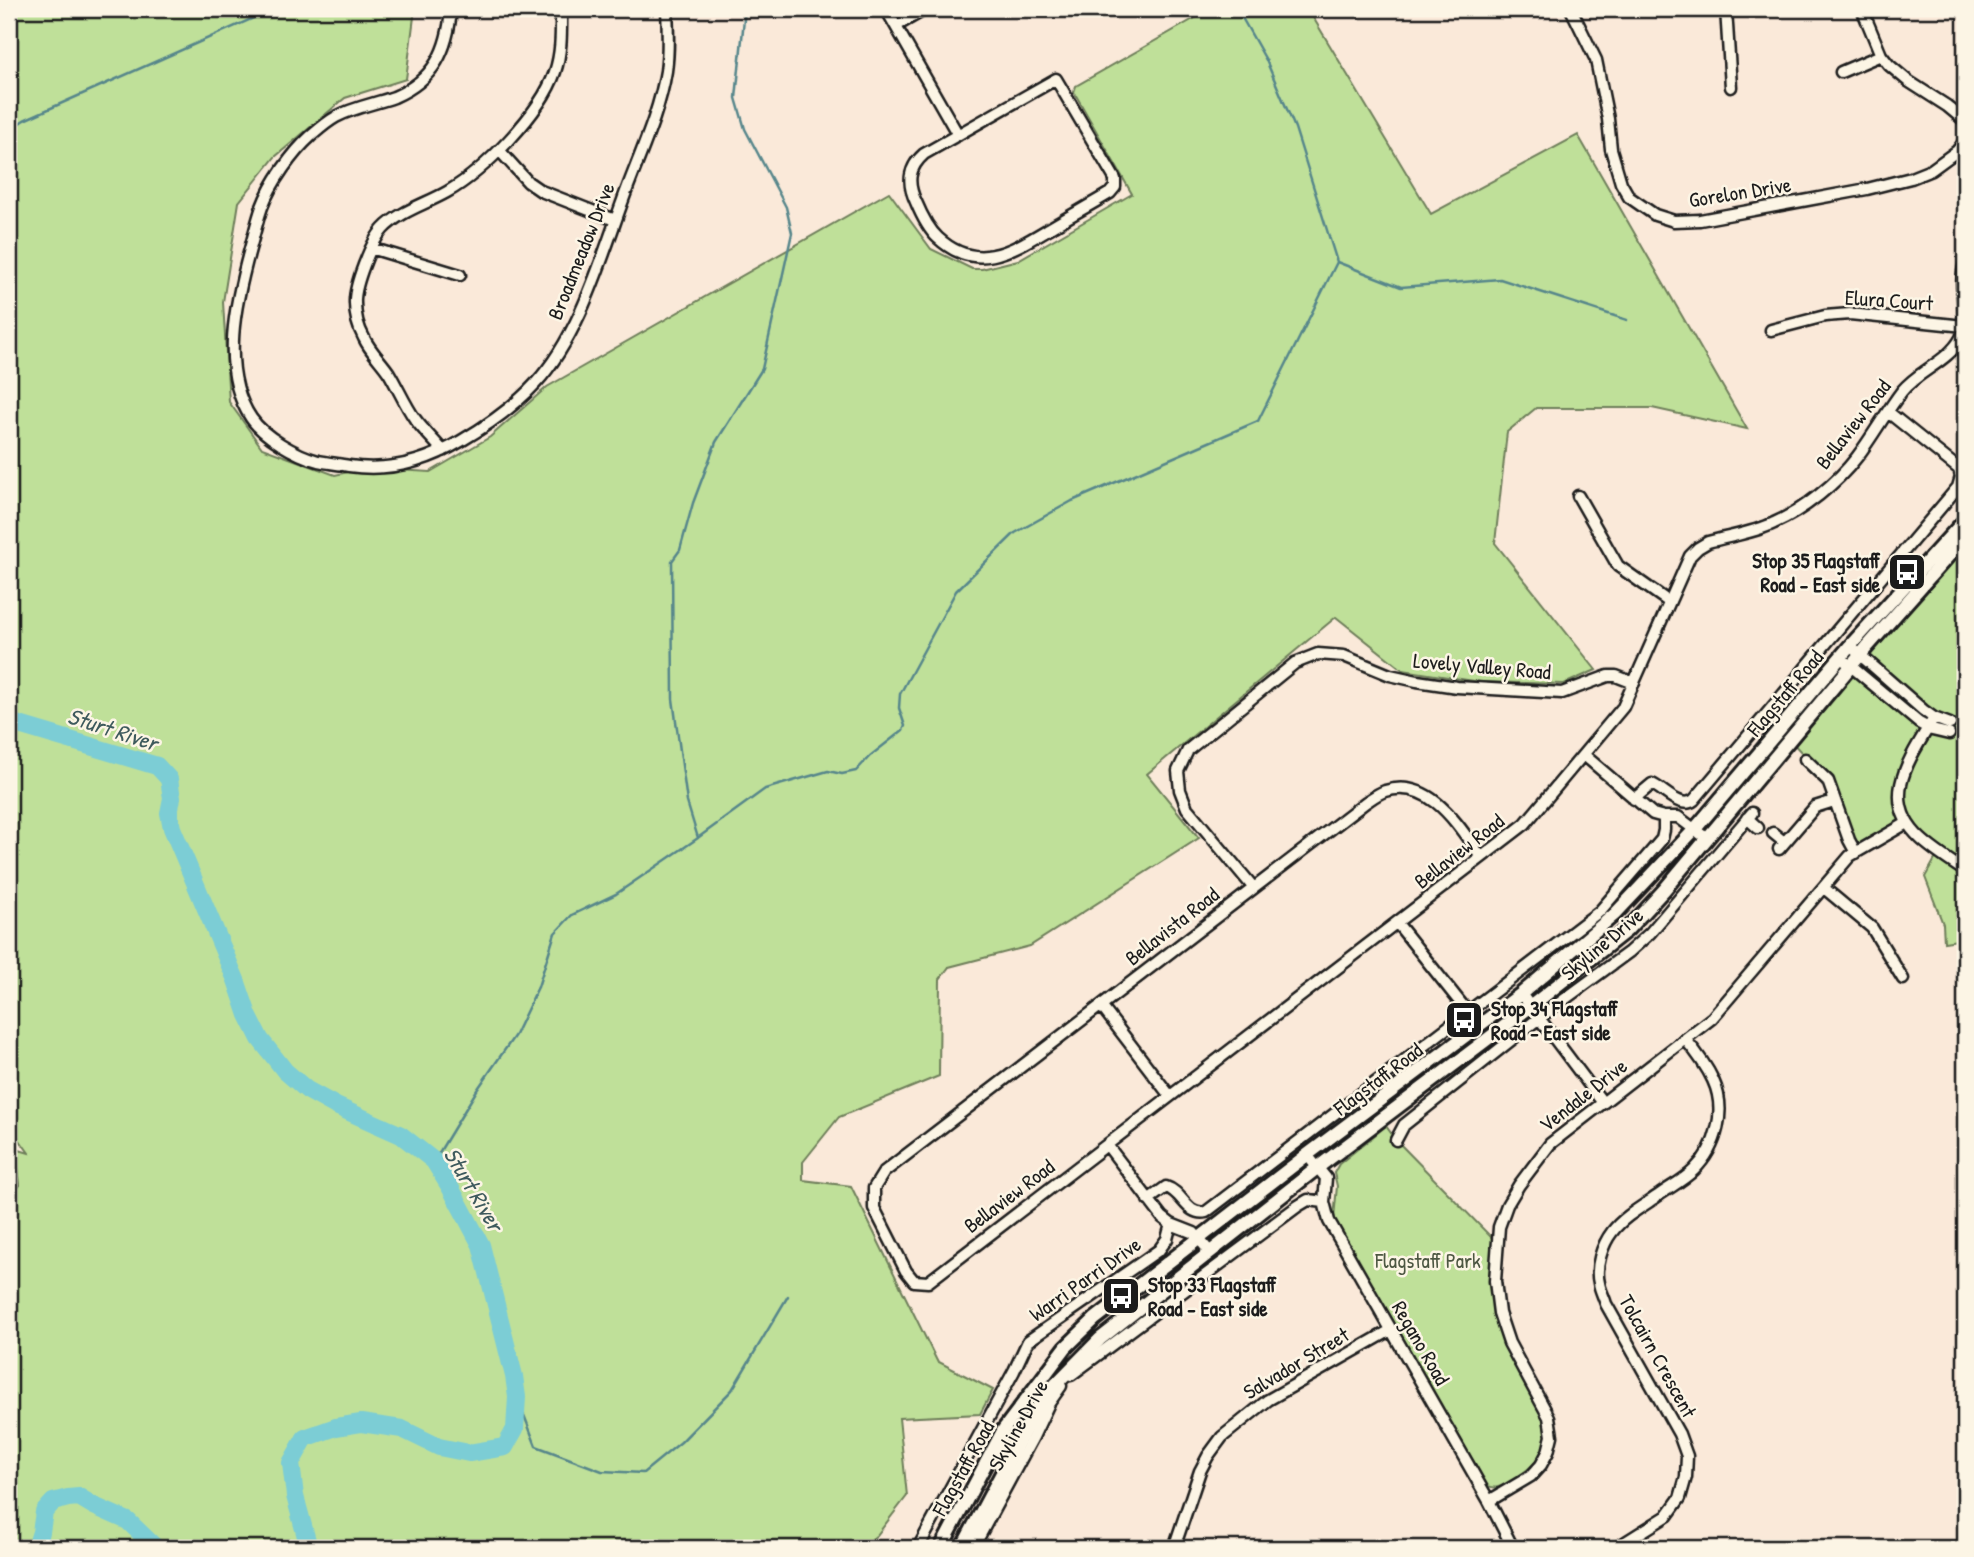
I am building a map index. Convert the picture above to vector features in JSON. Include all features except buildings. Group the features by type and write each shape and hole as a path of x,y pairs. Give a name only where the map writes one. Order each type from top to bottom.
{"main road":[{"name":"Flagstaff Road","path":"941,1548 1004,1429 1066,1347 1096,1319 1200,1238 1521,994 1615,914 1695,829 1840,657 1965,520"},
{"name":"Flagstaff Road","path":"962,1548 1035,1411 1052,1388 1100,1339 1627,930 1965,537"}],"street":[{"name":"Broadmeadow Drive","path":"450,9 449,30 442,54 429,74 395,96 335,117 309,138 280,173 263,206 234,316 236,380 241,398 252,419 274,441 315,460 366,468 393,468 418,461 443,451 495,421 536,384 566,341 590,289 659,99 668,48 667,9"},
{"path":"443,451 415,419 387,371 364,340 354,300 371,248 383,230 402,215 449,191 482,167 500,151 543,97 555,73 561,48 561,9"},
{"path":"886,9 958,135"},
{"path":"896,26 926,9"},
{"name":"Gorelon Drive","path":"1571,9 1595,60 1608,119 1611,149 1621,183 1629,197 1654,215 1674,221 1700,220 1867,189 1931,170 1957,151 1965,141"},
{"path":"1726,9 1731,87"},
{"path":"1862,9 1881,55 1889,65 1965,121"},
{"path":"1841,72 1881,55"},
{"path":"1056,79 1115,179 1115,187 1110,193 1013,250 979,256 962,254 935,237 910,190 909,180 916,161 958,135 1056,79"},
{"path":"500,151 528,182 541,191 615,220"},
{"path":"371,248 460,275"},
{"path":"1964,326 1961,280 1965,264"},
{"name":"Elura Court","path":"1771,330 1825,316 1850,314 1964,326"},
{"name":"Bellaview Road","path":"884,1172 874,1188 874,1208 914,1281 928,1282 1525,824 1623,707 1690,556 1708,542 1772,524 1818,497 1855,460 1902,391 1915,377 1947,356 1961,337 1964,326"},
{"path":"1634,799 1652,784 1684,803 1694,800 1958,487 1961,477 1959,469 1888,412"},
{"path":"1578,496 1618,566 1669,602"},
{"path":"1840,657 1927,728 1950,729 1850,646"},
{"name":"Lovely Valley Road","path":"1254,887 1187,808 1180,790 1178,771 1188,750 1295,663 1318,654 1344,656 1390,675 1457,687 1562,693 1608,676 1634,683"},
{"path":"1934,718 1902,777 1899,796 1901,813 1920,838 1965,871"},
{"path":"1584,755 1653,814 1678,817 1706,838"},
{"path":"1805,759 1828,781 1856,853"},
{"name":"Bellavista Road","path":"884,1172 1366,802 1385,792 1408,789 1430,797 1449,813 1481,858"},
{"path":"1773,832 1781,845 1815,807 1834,801"},
{"name":"Skyline Drive","path":"1396,1140 1404,1125 1650,933 1749,816 1758,828"},
{"name":"Flagstaff Road","path":"1148,1200 1166,1186 1173,1189 1192,1211 1206,1212 1600,911 1662,839 1664,817"},
{"name":"Vendale Drive","path":"1489,1501 1531,1476 1548,1452 1552,1436 1549,1418 1509,1343 1499,1313 1495,1281 1499,1227 1507,1205 1533,1164 1550,1144 1712,1018 1850,856 1907,824"},
{"path":"1824,888 1872,928 1903,979"},
{"path":"1397,923 1467,1012"},
{"path":"1521,994 1603,1103"},
{"path":"1101,1006 1170,1096"},
{"name":"Tolcairn Crescent","path":"1616,1548 1667,1516 1680,1498 1686,1476 1687,1456 1679,1434 1606,1304 1598,1282 1598,1265 1612,1232 1627,1218 1693,1171 1709,1152 1718,1128 1720,1108 1714,1082 1701,1058 1686,1040"},
{"path":"1107,1146 1162,1217 1171,1224 1194,1233 1210,1252"},
{"name":"Regano Road","path":"1307,1155 1326,1178 1324,1202 1329,1221 1489,1501 1513,1548"},
{"name":"Skyline Drive","path":"973,1548 1049,1403 1066,1378 1298,1206 1308,1200 1324,1202"},
{"name":"Warri Parri Drive","path":"918,1548 1028,1341 1159,1250 1167,1239 1171,1224"},
{"name":"Salvador Street","path":"1174,1548 1200,1471 1222,1437 1268,1400 1391,1330"}],"green space":[{"path":"9,9 415,9 406,79 345,98 275,157 239,202 223,302 229,402 262,448 335,475 366,468 430,472 490,437 547,387 889,192 931,249 972,269 1018,260 1132,194 1074,92 1076,86 1211,9 1308,9 1431,214 1578,135 1747,429 1652,408 1536,408 1507,432 1495,543 1596,670 1564,684 1480,682 1403,670 1336,617 1147,774 1199,838 1030,946 949,967 940,979 939,1076 839,1117 803,1162 803,1180 851,1186 937,1361 993,1390 980,1414 899,1418 907,1496 877,1535 861,1548 9,1548 9,1200 20,1185 16,1150 9,1147 29,1153 9,1125"},
{"path":"1965,537 1965,871 1907,824 1856,853 1828,781 1789,739"},
{"path":"1938,854 1965,873 1965,939 1944,942 1943,924 1925,877"},
{"name":"Flagstaff Park","path":"1386,1126 1396,1140 1493,1239 1492,1292 1498,1324 1510,1356 1539,1408 1546,1431 1541,1454 1519,1476 1501,1486 1491,1487 1483,1483 1334,1218 1337,1186 1334,1173 1339,1164"}],"waterway":[{"path":"9,130 24,120 274,9"},
{"path":"434,1161 477,1090 515,1035 538,987 555,933 572,915 616,894 698,838 687,802 673,699 672,561 680,550 693,503 716,442 762,369 792,233 786,207 745,129 736,98 745,9"},
{"path":"699,837 765,789 828,771 842,774 856,771 870,756 903,730 905,726 899,708 900,694 956,591 1015,533 1072,501 1258,421 1337,262 1295,128 1266,60 1237,9"},
{"path":"1337,262 1401,287 1500,279 1627,320"},
{"name":"Sturt River","path":"9,722 157,766 169,779 172,828 260,1039 285,1071 307,1090 401,1135 434,1161 481,1245 517,1397 515,1429 505,1447 469,1453 439,1447 402,1429 361,1423 336,1427 305,1438 291,1463 295,1496 309,1548"},
{"path":"517,1397 536,1446 602,1471 643,1473 681,1442 732,1390 788,1296"},
{"name":"Sturt River","path":"36,1548 44,1512 53,1502 79,1497 128,1521 156,1548"}],"place":[{"name":"Stop 35 Flagstaff Road - East side","path":"1907,572"},
{"name":"Stop 34 Flagstaff Road - East side","path":"1464,1020"},
{"name":"Stop 33 Flagstaff Road - East side","path":"1121,1296"}]}
